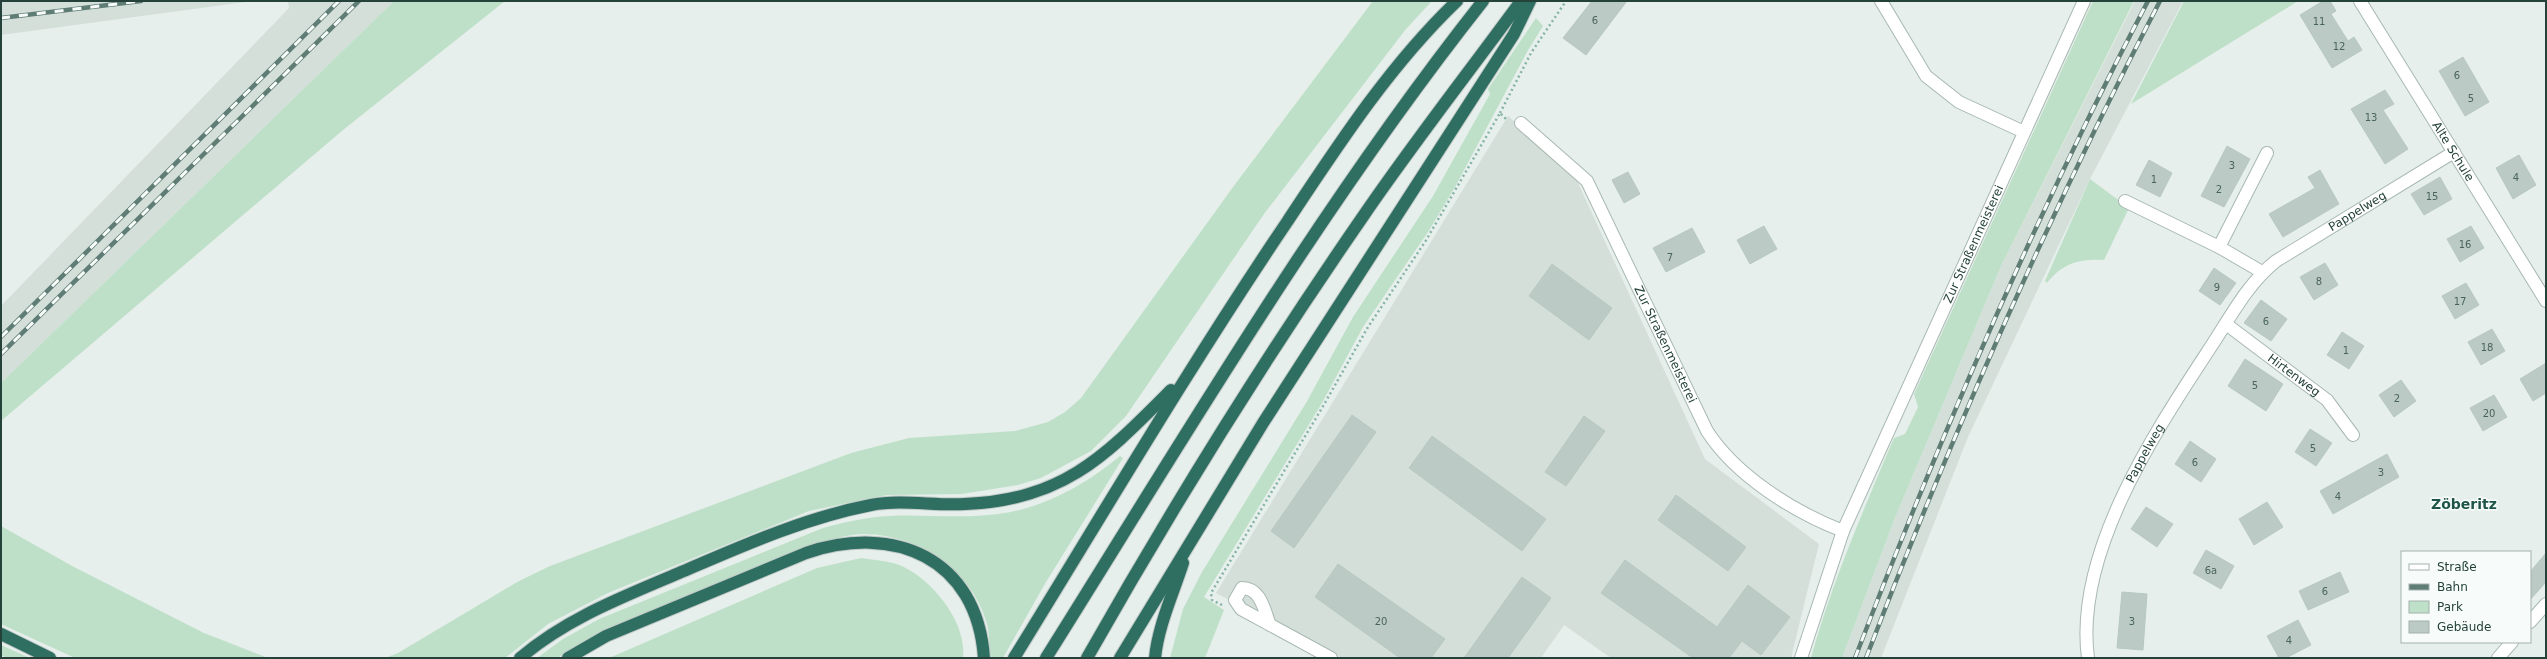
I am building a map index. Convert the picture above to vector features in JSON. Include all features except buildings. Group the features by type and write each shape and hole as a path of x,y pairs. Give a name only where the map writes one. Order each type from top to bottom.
{"highway":[{"path":"1014,658 1185,376 1337,150 1418,41 1457,1"},
{"path":"1046,658 1285,278 1399,115 1483,1"},
{"path":"1087,658 1147,553 1308,299 1395,172 1521,1"},
{"path":"1120,658 1267,416 1514,34 1530,1"},
{"path":"520,658 562,625 595,609 745,544 816,518 874,504 997,503 1043,490 1075,475 1105,454 1185,376"},
{"path":"1155,658 1156,646 1167,610 1192,540"},
{"path":"568,658 606,636 806,553 829,545 854,541 896,544 915,551 945,571 966,594 976,615 982,637 984,658"},
{"path":"1,634 50,658"}],"street":[{"path":"1881,1 1926,76 1959,102 2024,132"},
{"name":"Zur Straßenmeisterei","path":"1801,658 1843,531 2084,1"},
{"name":"Alte Schule","path":"2360,1 2546,301"},
{"name":"Zur Straßenmeisterei","path":"1521,123 1587,181 1707,431 1720,450 1734,465 1791,506 1819,522 1843,531"},
{"name":"Pappelweg","path":"2088,658 2087,619 2093,581 2101,549 2149,445 2226,324 2262,272 2276,261 2454,152"},
{"path":"2219,247 2267,153"},
{"path":"2125,201 2219,247 2262,272"},
{"name":"Hirtenweg","path":"2226,324 2327,400 2353,435"},
{"path":"1270,625 1260,600 1253,591 1242,588 1235,600 1237,605 1270,625 1331,658"},
{"path":"2531,621 2546,604"},
{"path":"2498,658 2511,643"}],"path":[{"path":"1237,605 1229,608 1212,600 1211,593 1322,408 1368,327 1425,242 1500,113 1530,53 1566,1"},
{"path":"1500,113 1517,127 1521,123"}],"shaded area":[{"path":"1,1 253,1 1,35"},
{"path":"288,1 394,1 1,383 1,306 289,8"},
{"path":"2135,1 2183,1 2090,179 1968,437 1881,658 1842,658 1895,518 2001,266"},
{"path":"1508,116 1573,172 1705,459 1819,544 1791,658 1611,658 1564,625 1541,658 1342,658 1216,593"}],"green space":[{"path":"394,1 505,1 343,130 1,421 1,383"},
{"path":"1373,1 1432,1 1406,29 1264,214 1126,416 1091,451 1041,478 1018,485 962,494 887,495 809,511 608,593 548,624 505,658 385,658 398,653 519,581 550,566 851,453 909,438 1015,431 1048,422 1065,412 1081,398 1233,187"},
{"path":"2093,1 2134,1 2001,266 1895,518 1842,658 1811,658 1838,574 1894,438 1905,434 1918,407 1914,394"},
{"path":"2184,1 2298,1 2131,104"},
{"path":"1536,18 1543,26 1527,52 1455,187 1428,232 1363,327 1322,403 1204,597 1224,610 1205,658 1170,658 1183,609 1202,572 1306,403 1353,317 1433,196 1490,94 1488,89"},
{"path":"2090,179 2129,208 2104,260 2087,260 2072,264 2059,271 2047,283 2045,281"},
{"path":"1120,456 1123,458 1046,582 1003,658 989,658 988,628 980,605 970,588 956,572 924,549 905,541 885,536 858,534 844,536 809,546 618,625 557,658 537,658 563,639 599,619 823,528 856,520 881,517 971,516 1015,511 1048,501 1063,494 1107,467"},
{"path":"1,526 74,567 204,633 268,658 75,658 1,624"},
{"path":"861,558 894,563 904,567 915,574 937,593 954,618 960,631 963,645 963,658 609,658 817,568"},
{"path":"1,645 30,658 7,658 1,655"}],"railway":[{"path":"1,18 141,1"},
{"path":"1,337 339,1"},
{"path":"1,354 359,1"},
{"path":"1855,658 1921,491 1992,325 2067,162 2148,1"},
{"path":"1866,658 1933,491 2004,325 2079,162 2160,1"}],"district":[{"name":"Zöberitz","path":"2464,504"}]}
